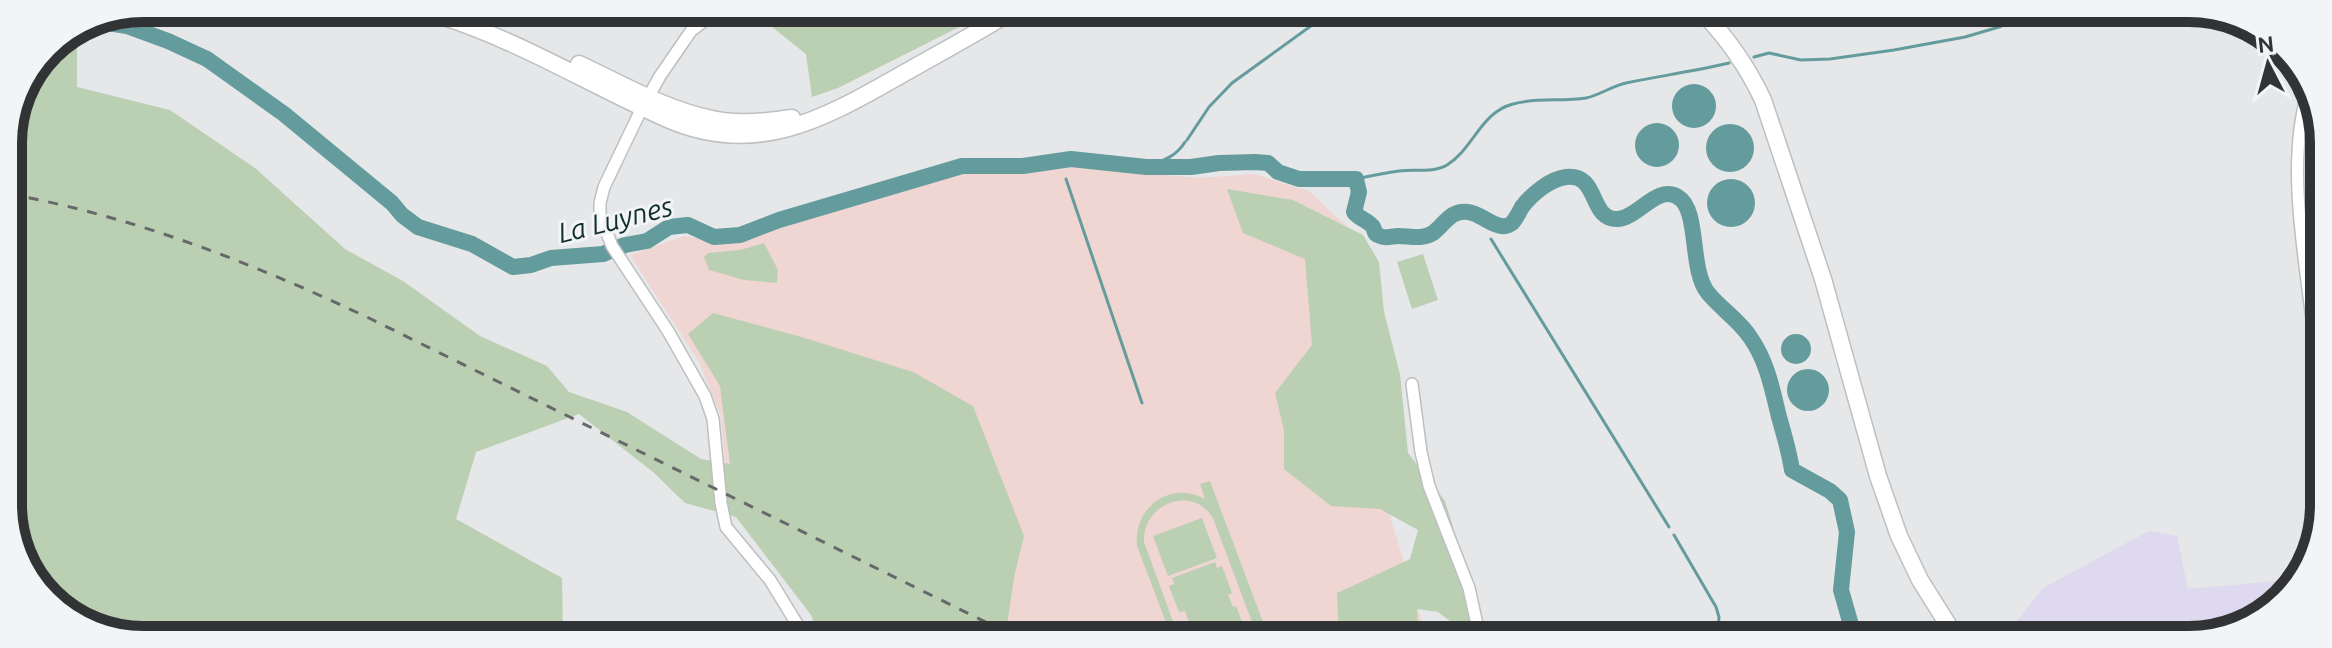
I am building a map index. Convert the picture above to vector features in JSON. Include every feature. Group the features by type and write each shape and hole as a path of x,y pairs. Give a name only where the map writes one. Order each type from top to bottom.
{"main road":[{"path":"459,22 528,50 644,105"},
{"path":"481,22 520,36 666,119 708,132 733,135 759,134 808,123 848,106 994,22"},
{"path":"1711,22 1737,52 1763,100 1823,279 1874,463 1899,536 1949,626"}],"street":[{"path":"702,22 691,31 644,105 601,196 600,215 615,251 668,331 705,396 713,419 726,527 770,580 798,626"},
{"path":"2305,106 2299,141 2299,198 2310,300"},
{"path":"1412,384 1429,486 1469,588 1477,626"}],"shaded area":[{"path":"1076,167 1199,178 1254,174 1309,191 1358,237 1354,398 1423,626 1013,626 727,486 721,416 699,362 630,255 684,236 730,243 967,171 1039,171"},
{"path":"2149,531 2177,536 2188,589 2284,580 2250,610 2220,622 2197,626 2013,626 2043,588"}],"green space":[{"path":"969,22 838,88 812,97 806,54 767,23"},
{"path":"77,41 77,87 170,110 255,168 345,249 403,281 480,336 547,366 569,392 627,412 701,459 730,464 720,386 688,334 713,313 913,372 973,406 1024,536 1014,577 1008,626 815,626 811,615 736,517 685,503 653,472 579,414 476,452 456,519 562,578 563,626 127,625 82,610 52,585 28,544 22,505 22,135 34,89 63,52"},
{"path":"1227,189 1293,200 1363,235 1379,262 1384,312 1400,374 1408,453 1445,501 1483,626 1456,626 1438,612 1417,609 1418,626 1338,626 1337,593 1410,559 1418,530 1380,509 1331,506 1284,469 1284,430 1275,393 1312,345 1305,259 1243,233"},
{"path":"764,243 778,270 777,283 744,280 709,270 704,257 708,253 740,250"},
{"path":"1423,254 1438,300 1412,309 1397,262"},
{"path":"1210,481 1264,626 1254,626 1213,518 1193,502 1181,501 1170,503 1151,517 1144,542 1175,626 1167,626 1137,546 1137,532 1148,509 1167,495 1192,494 1205,499 1200,484"},
{"path":"1202,518 1217,558 1168,576 1153,536"},
{"path":"1215,562 1217,568 1222,566 1232,593 1228,595 1244,626 1183,626 1189,622 1185,611 1179,612 1169,586 1174,584 1172,578"}],"water":[{"path":"1694,84 1710,90 1716,106 1710,122 1694,128 1678,122 1672,106 1678,90"},
{"path":"1657,123 1673,129 1679,145 1673,161 1657,167 1641,161 1635,145 1641,129"},
{"path":"1730,124 1747,131 1754,148 1747,165 1730,172 1713,165 1706,148 1713,131"},
{"path":"1731,179 1748,186 1755,203 1748,220 1731,227 1714,220 1707,203 1714,186"},
{"path":"1796,334 1807,338 1811,349 1807,360 1796,364 1785,360 1781,349 1785,338"},
{"path":"1808,369 1823,375 1829,390 1823,405 1808,411 1793,405 1787,390 1793,375"}],"waterway":[{"path":"1187,140 1209,107 1232,83 1316,22"},
{"path":"1754,57 1769,53 1801,60 1830,59 1965,37 2011,22"},
{"name":"La Luynes","path":"117,24 168,41 207,59 284,114 418,227 472,244 513,267 551,258 603,254 647,241 669,227 688,225 714,237 740,235 779,220 962,166 1023,166 1071,159 1146,167 1255,162 1268,163 1278,172 1299,179 1356,179 1359,192 1354,212 1371,225 1376,234 1384,237 1429,235 1452,215 1462,212 1507,226 1536,192 1566,177 1584,182 1602,212 1618,219 1655,198 1670,194 1685,204 1689,214 1702,283 1713,299 1746,331 1765,365 1792,470 1840,500 1847,532 1841,590 1851,626"},
{"path":"1356,179 1447,165 1493,115 1513,104 1586,98 1626,83 1729,63"},
{"path":"1146,167 1173,155 1185,142"},
{"path":"1066,179 1142,403"},
{"path":"1474,213 1480,222"},
{"path":"1491,239 1669,527"},
{"path":"1674,535 1716,607 1718,626"}],"railway":[{"path":"22,197 103,216 194,244 327,299 994,626"}]}
